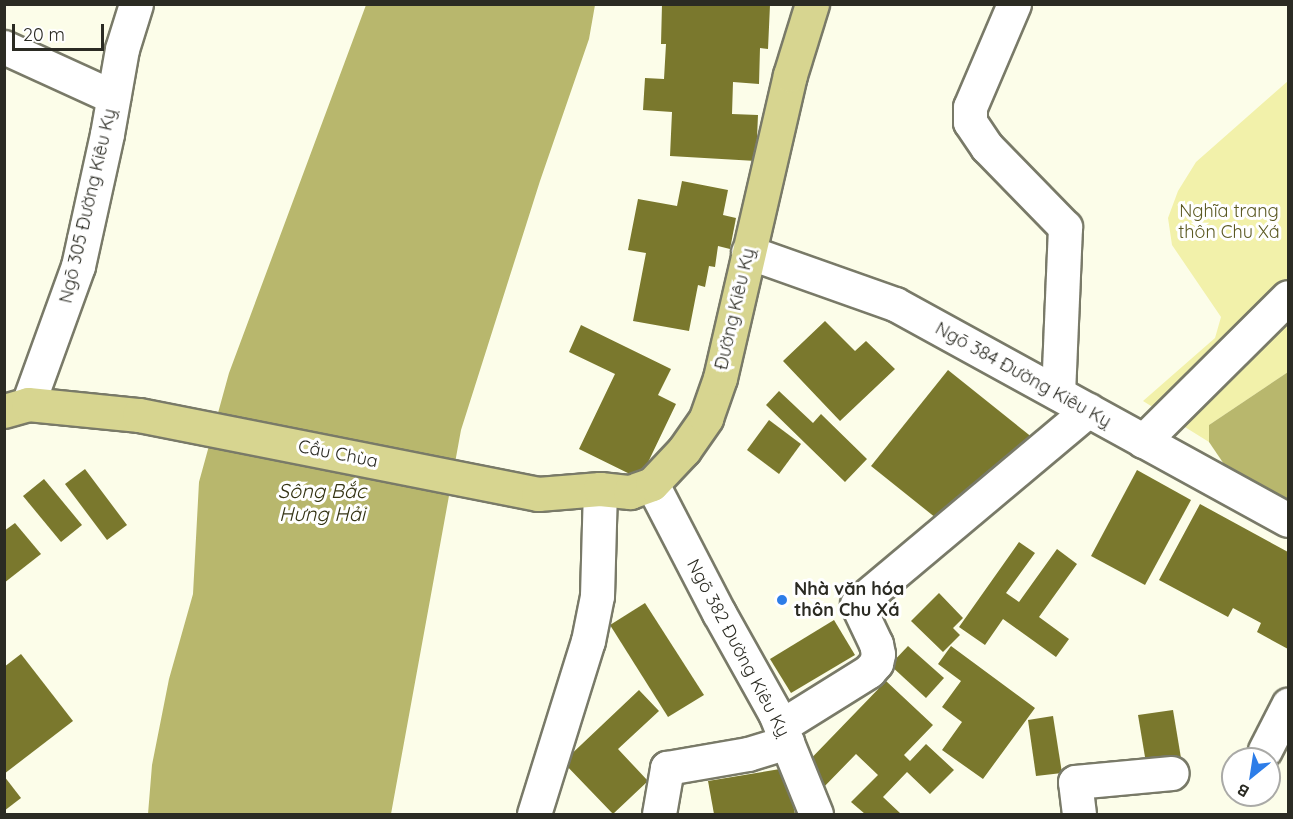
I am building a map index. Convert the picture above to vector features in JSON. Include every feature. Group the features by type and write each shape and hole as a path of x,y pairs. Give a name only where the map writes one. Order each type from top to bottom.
{"main road":[{"name":"Đường Kiêu Kỵ","path":"652,484 684,450 706,418 720,378 790,75 813,4"},
{"name":"Cầu Chùa","path":"16,408 139,415 538,494 600,489"},
{"path":"600,489 630,492 652,484"}],"street":[{"name":"Ngõ 305 Đường Kiêu Kỵ","path":"16,408 78,266 107,134 122,49 136,4"},
{"path":"1014,4 970,107 970,122 987,147 1065,227 1058,393"},
{"path":"4,47 113,97"},
{"name":"Ngõ 384 Đường Kiêu Kỵ","path":"748,252 894,304 1288,520"},
{"path":"1143,441 1288,297"},
{"path":"659,814 667,768 748,754 784,734 869,670 876,663 878,654 876,644 857,604 1088,410"},
{"name":"Ngõ 382 Đường Kiêu Kỵ","path":"652,484 784,734 816,814"},
{"path":"534,814 597,596 600,489"},
{"path":"1267,747 1288,705"},
{"path":"1079,814 1075,782 1172,772"}],"green space":[{"name":"Nghĩa trang thôn Chu Xá","path":"1288,81 1288,372 1209,425 1209,442 1143,401 1215,338 1221,317 1172,245 1168,218 1178,191 1196,162"}],"water":[{"name":"Sông Bắc Hưng Hải","path":"366,5 595,5 589,39 540,181 461,430 391,814 148,814 152,765 169,679 193,594 199,482 229,373"},
{"path":"1288,372 1288,504 1228,470 1209,442 1209,425"}],"building":[{"path":"662,4 770,5 768,49 760,48 759,84 733,82 732,114 758,115 756,161 670,156 672,112 643,110 645,78 664,79 666,44 661,44"},
{"path":"682,181 728,190 723,215 736,218 730,249 718,246 715,267 709,266 705,287 698,285 689,331 633,321 646,253 628,250 638,199 677,206"},
{"path":"825,321 855,351 866,341 895,369 840,421 783,361"},
{"path":"581,325 671,369 658,395 676,404 640,479 579,449 615,374 569,352"},
{"path":"948,370 1043,446 941,522 871,466"},
{"path":"779,391 813,423 821,414 867,459 845,482 766,405"},
{"path":"769,420 801,444 779,474 747,450"},
{"path":"85,469 127,525 107,540 65,484"},
{"path":"1137,470 1191,500 1145,585 1091,556"},
{"path":"44,479 82,525 61,542 23,496"},
{"path":"1200,504 1288,552 1288,649 1257,632 1261,623 1233,608 1228,617 1159,580"},
{"path":"15,523 41,554 4,583 4,531"},
{"path":"1019,542 1035,553 1006,593 1019,602 1057,549 1077,564 1039,617 1069,639 1056,657 1003,619 985,645 959,627"},
{"path":"939,593 963,618 953,628 960,635 943,652 911,621"},
{"path":"645,603 704,695 668,717 610,625"},
{"path":"834,620 855,655 791,693 770,659"},
{"path":"908,646 944,678 926,698 890,665"},
{"path":"951,646 1035,708 983,779 942,750 962,722 942,707 961,681 938,664"},
{"path":"21,654 73,721 4,774 4,667"},
{"path":"886,681 933,725 904,755 910,761 926,744 954,770 930,794 907,772 883,797 901,814 865,814 851,802 878,775 856,754 820,791 799,771"},
{"path":"639,690 659,711 618,749 648,781 613,814 563,762"},
{"path":"1173,710 1181,758 1146,763 1138,715"},
{"path":"1053,716 1062,773 1036,776 1028,720"},
{"path":"786,768 795,814 714,814 708,781"},
{"path":"4,776 21,798 4,811"}],"place":[{"name":"Nhà văn hóa thôn Chu Xá","path":"782,600"}]}
